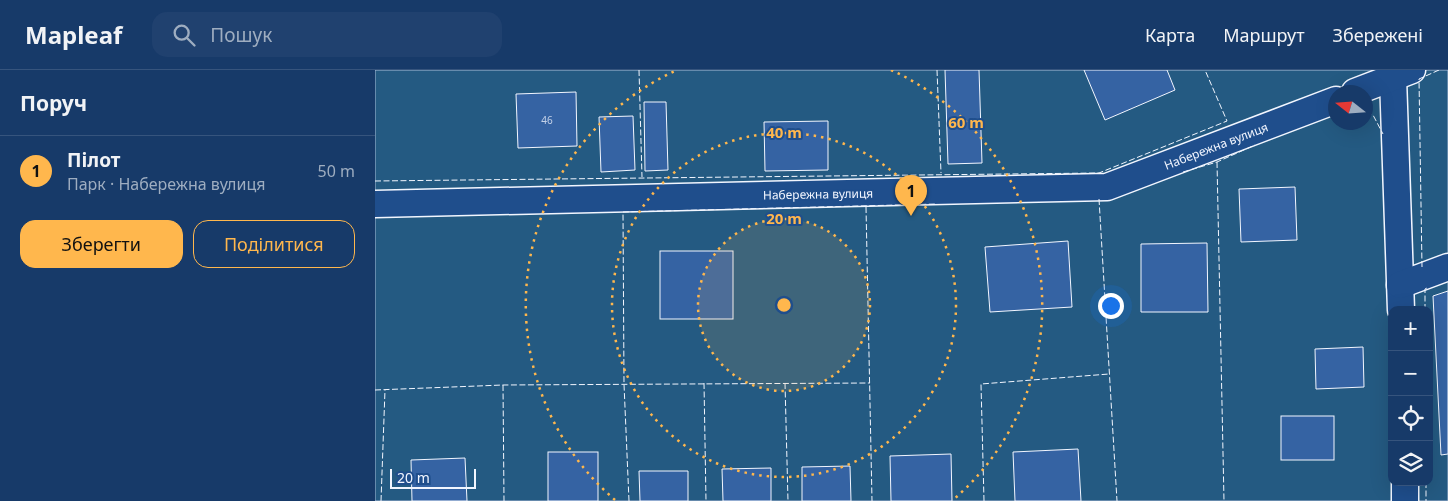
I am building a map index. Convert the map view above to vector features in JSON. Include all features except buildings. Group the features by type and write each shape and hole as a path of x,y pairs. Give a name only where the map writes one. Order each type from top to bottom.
{"street":[{"path":"1373,85 1402,74 1401,298"},
{"name":"Набережна вулиця","path":"375,204 1107,187 1328,103"},
{"path":"1401,298 1448,267"},
{"path":"1405,486 1405,501"}],"shaded area":[{"path":"375,70 1448,70 1448,501 375,501"}],"fence":[{"path":"639,70 642,177"},
{"path":"937,70 941,173"},
{"path":"375,181 1099,173 1227,121 1205,70"},
{"path":"1422,267 1419,79 1439,70"},
{"path":"1373,115 1383,134"},
{"path":"1183,172 1217,162 1255,145"},
{"path":"1217,162 1224,501"},
{"path":"1099,199 1117,501"},
{"path":"629,501 624,384 623,212 937,204"},
{"path":"866,207 872,501"},
{"path":"1425,306 1425,289 1427,288"},
{"path":"1390,351 1391,396"},
{"path":"984,501 981,384 1109,374"},
{"path":"704,383 706,501"},
{"path":"785,383 788,501"},
{"path":"375,390 503,385 870,383"},
{"path":"503,385 504,501"},
{"path":"381,501 385,390"},
{"path":"1426,486 1426,501"}],"place":[{"name":"Пілот","path":"911,216"}]}
